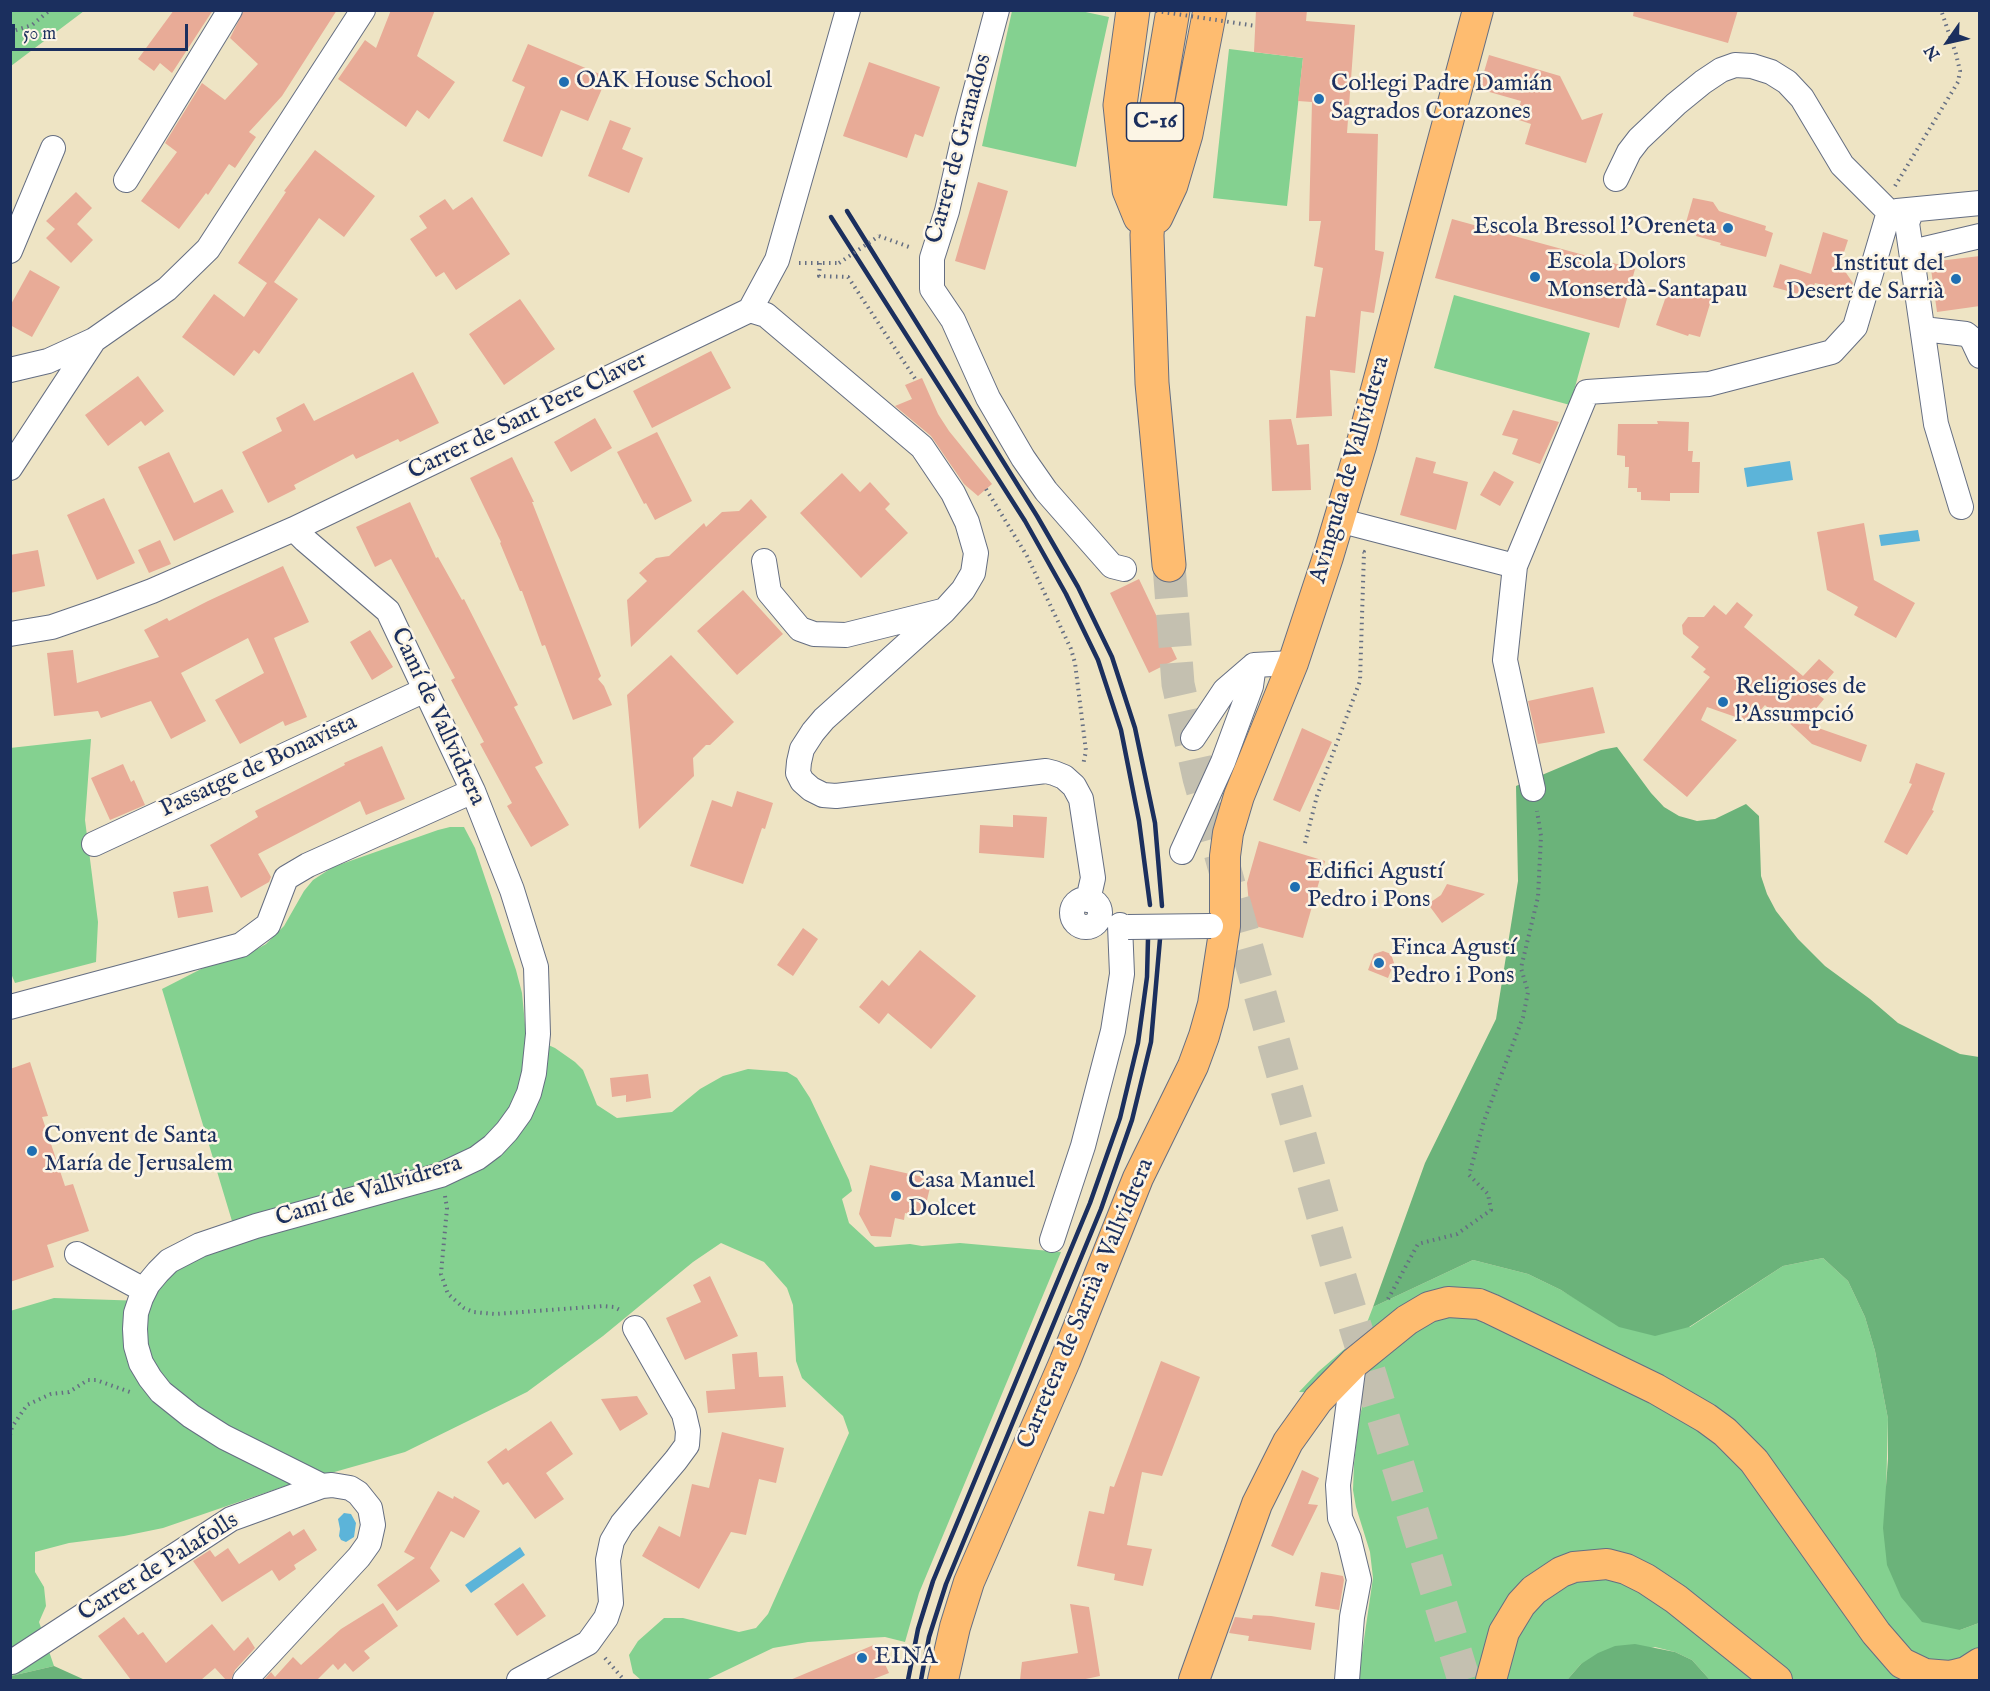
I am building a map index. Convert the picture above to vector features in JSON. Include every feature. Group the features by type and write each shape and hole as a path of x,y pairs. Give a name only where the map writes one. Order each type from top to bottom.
{"highway":[{"path":"1133,10 1120,105 1129,190 1147,235"},
{"name":"C-16","path":"1169,565 1152,383 1147,235 1157,105 1173,10"},
{"path":"1147,235 1174,175 1186,134 1210,10"},
{"path":"1199,63 1217,10"}],"main road":[{"name":"Avinguda de Vallvidrera","path":"1219,926 1228,833 1239,796 1293,663 1361,446 1478,10"},
{"name":"Carretera de Sarrià a Vallvidrera","path":"943,1680 969,1582 1065,1361 1138,1178 1193,1066 1213,1004 1219,926"},
{"path":"1194,1680 1257,1504 1288,1442 1318,1400 1354,1363 1407,1320 1429,1307 1448,1302 1479,1304 1656,1389 1706,1418 1725,1432 1754,1461 1876,1633 1902,1663 1924,1674 1943,1676 1966,1672 1980,1663"},
{"path":"1491,1680 1504,1632 1521,1604 1534,1590 1554,1576 1574,1567 1607,1564 1626,1569 1654,1584 1777,1680"}],"street":[{"path":"126,180 230,10"},
{"path":"10,370 48,361 94,340 167,289 208,249 363,10"},
{"path":"848,10 777,260 750,310 766,315 922,447 942,475 967,522 976,553 973,573 963,590 944,611 824,719 813,732 802,749 798,774 811,789 823,795 836,796 1046,771 1064,777 1074,786 1081,799 1093,878 1109,917 1122,974 1113,1031 1083,1146 1052,1240"},
{"name":"Carrer de Granados","path":"997,10 968,119 947,211 932,258 932,289 953,320 988,398 1023,458 1046,491 1113,566 1124,569"},
{"path":"1616,180 1621,166 1634,146 1676,104 1721,70 1736,65 1752,66 1771,72 1787,82 1802,98 1842,165 1901,211 1908,223 1936,424 1961,507"},
{"path":"10,251 52,148"},
{"path":"1901,211 1980,203"},
{"path":"1533,789 1505,660 1515,566 1587,392 1709,384 1832,352 1855,327 1901,211"},
{"path":"1912,252 1980,236"},
{"name":"Carrer de Sant Pere Claver","path":"10,634 52,627 104,609 152,591 294,529 750,310"},
{"path":"1923,329 1966,334 1972,339 1980,356"},
{"path":"10,468 94,340"},
{"name":"Camí de Vallvidrera","path":"294,529 388,611 473,791 512,890 536,967 538,1034 534,1073 529,1094 520,1113 493,1146 477,1158 441,1175 267,1223 200,1245 169,1261 144,1290 136,1313 136,1346 146,1371 161,1392 191,1416 224,1437 322,1486"},
{"path":"1335,530 1515,566"},
{"path":"764,561 769,592 800,628 814,633 846,635 944,611"},
{"path":"1193,738 1225,690 1254,665 1293,663"},
{"path":"1182,852 1223,762 1251,686 1254,665"},
{"name":"Passatge de Bonavista","path":"94,844 425,690"},
{"path":"10,1007 241,945 268,926 286,878 308,865 473,791"},
{"path":"1109,917 1219,926"},
{"path":"77,1254 144,1290"},
{"path":"519,1680 588,1643 606,1618 611,1603 608,1560 612,1541 622,1524 687,1445 688,1431 684,1414 635,1328"},
{"path":"1347,1680 1352,1617 1359,1580 1349,1539 1340,1518 1338,1485 1354,1363"},
{"name":"Carrer de Palafolls","path":"12,1662 231,1519 322,1486 341,1485 350,1488 365,1500 372,1516 372,1534 369,1543 359,1557 245,1680"}],"path":[{"path":"10,32 32,25 50,10"},
{"path":"1150,10 1256,26"},
{"path":"1901,211 1894,187 1958,82 1960,71 1956,54 1941,10"},
{"path":"793,262 839,263 879,236 932,258"},
{"path":"820,263 819,276 848,277 916,380"},
{"path":"986,489 1027,556 1071,649 1075,663 1086,751 1085,761 1074,786"},
{"path":"1305,843 1317,796 1360,681 1364,552 1335,530"},
{"path":"1387,1301 1418,1244 1457,1234 1491,1210 1488,1194 1469,1175 1484,1121 1523,1017 1528,992 1521,968 1538,897 1541,836 1533,789"},
{"path":"441,1175 447,1208 441,1274 443,1285 455,1302 473,1312 495,1314 608,1306 626,1314 635,1328"},
{"path":"10,1435 12,1427 27,1405 51,1394 69,1392 88,1380 96,1380 126,1392 141,1394 161,1392"},
{"path":"601,1654 624,1680"}],"green space":[{"path":"11,10 84,10 84,11 11,66"},
{"path":"1012,11 1081,11 1109,17 1076,167 982,146"},
{"path":"1229,49 1303,58 1287,206 1213,198"},
{"path":"1454,295 1590,333 1570,405 1434,368"},
{"path":"91,739 85,820 98,922 96,962 15,983 10,971 10,748"},
{"path":"1617,747 1651,793 1664,807 1679,816 1697,821 1715,819 1746,804 1759,816 1761,876 1767,894 1776,911 1798,939 1825,966 1898,1023 1960,1054 1979,1057 1979,1623 1960,1630 1922,1622 1901,1597 1887,1565 1883,1528 1888,1459 1888,1419 1875,1351 1865,1317 1848,1281 1823,1258 1783,1266 1689,1327 1655,1336 1619,1327 1561,1290 1528,1274 1473,1260 1373,1307 1425,1163 1496,1019 1518,881 1516,786 1601,750"},
{"path":"450,827 464,827 475,848 516,970 522,993 526,1035 555,1048 575,1062 583,1070 597,1105 617,1118 672,1112 700,1089 723,1076 748,1069 787,1072 797,1078 810,1098 849,1180 852,1191 842,1199 849,1223 875,1247 960,1243 1061,1252 919,1593 905,1642 885,1637 808,1642 773,1648 706,1680 641,1680 633,1673 629,1655 638,1641 664,1618 683,1618 739,1632 756,1628 768,1614 849,1433 843,1416 802,1378 796,1361 793,1305 787,1288 764,1262 721,1243 693,1262 603,1336 527,1392 405,1452 285,1486 163,1528 69,1543 35,1552 35,1572 44,1587 46,1606 39,1622 54,1666 11,1676 10,1311 54,1298 144,1301 159,1282 190,1262 238,1241 162,989 205,967 243,957 266,944 284,926 313,880 333,867"},
{"path":"1823,1258 1848,1281 1865,1317 1875,1351 1888,1419 1886,1493 1960,1630 1979,1623 1979,1680 1710,1680 1692,1660 1675,1652 1655,1647 1581,1664 1567,1680 1358,1680 1373,1578 1370,1552 1353,1490 1359,1418 1366,1394 1299,1392 1318,1372 1363,1333 1373,1307 1473,1260 1528,1274 1590,1307 1690,1327 1783,1266"},
{"path":"1635,1644 1675,1652 1692,1660 1710,1680 1567,1680 1581,1664 1598,1653 1615,1646"},
{"path":"54,1666 85,1680 11,1680 11,1676"}],"water":[{"path":"1790,461 1793,480 1747,487 1744,468"},
{"path":"1918,530 1920,541 1881,546 1879,535"},
{"path":"344,1513 351,1514 356,1523 354,1537 346,1542 339,1536 338,1519"},
{"path":"520,1547 525,1555 471,1593 465,1585"}],"building":[{"path":"174,10 213,10 172,73 160,63 154,71 138,59"},
{"path":"244,10 337,10 282,96 249,132 256,137 235,168 229,164 208,195 206,193 179,229 141,201 177,152 165,143 202,83 225,100 258,64 230,38"},
{"path":"391,10 435,10 417,56 455,82 429,119 417,110 406,127 338,79 365,40 376,48"},
{"path":"1256,10 1307,10 1306,21 1355,25 1347,133 1378,134 1375,250 1384,252 1374,313 1361,311 1355,373 1330,370 1332,416 1296,418 1306,316 1315,317 1323,268 1314,266 1321,221 1309,221 1312,102 1298,101 1303,58 1254,52"},
{"path":"1634,10 1738,10 1728,43 1633,16"},
{"path":"528,44 607,77 588,121 561,110 542,157 503,141 525,87 512,81"},
{"path":"1489,55 1560,76 1582,120 1603,113 1586,163 1525,144 1531,124 1516,119 1521,101 1479,89"},
{"path":"869,62 940,87 923,137 915,134 907,158 843,136"},
{"path":"610,120 631,128 622,149 643,158 629,193 588,176"},
{"path":"315,150 375,196 344,237 319,218 274,282 298,299 259,354 254,350 234,376 182,337 214,294 244,317 267,283 238,263 286,192 284,191"},
{"path":"978,182 1008,191 985,270 955,261"},
{"path":"76,192 92,208 77,224 93,240 71,263 46,238 55,229 46,221"},
{"path":"472,197 510,254 456,290 444,272 436,277 410,239 427,228 419,216 445,199 453,210"},
{"name":"Escola Bressol l'Oreneta","path":"1693,198 1713,202 1719,211 1766,226 1765,230 1773,233 1766,257 1696,236 1698,230 1685,226"},
{"path":"1452,219 1635,269 1619,328 1435,278"},
{"path":"1823,232 1848,240 1840,264 1853,283 1850,292 1815,283 1810,297 1773,287 1780,264 1811,274"},
{"name":"Institut del Desert de Sarrià","path":"1980,256 1980,306 1937,312 1930,262"},
{"path":"30,270 60,287 32,337 10,325 10,306"},
{"path":"1670,285 1682,288 1682,286 1712,297 1700,337 1689,334 1688,336 1656,325"},
{"path":"520,299 555,349 504,385 469,334"},
{"path":"711,351 731,388 652,428 633,391"},
{"path":"413,372 439,423 400,442 398,439 356,459 353,454 294,485 296,489 268,503 242,452 282,431 276,418 304,403 314,421"},
{"path":"138,376 164,411 145,426 141,421 108,446 85,415"},
{"path":"922,378 938,414 949,431 992,484 978,496 964,484 931,436 895,406 912,399 905,385"},
{"path":"1513,410 1559,422 1540,464 1512,454 1518,439 1502,435"},
{"path":"595,418 612,448 571,472 554,442"},
{"path":"1291,419 1297,445 1309,444 1311,490 1272,491 1269,420"},
{"path":"1657,421 1689,422 1688,451 1693,451 1692,462 1700,462 1699,493 1670,493 1670,501 1641,500 1641,492 1637,492 1637,488 1628,488 1629,467 1625,467 1625,456 1617,455 1618,424 1658,424"},
{"path":"657,432 692,501 655,520 617,452"},
{"path":"169,452 194,503 222,489 234,512 174,541 138,467"},
{"path":"512,457 534,502 532,502 601,676 598,679 604,686 612,705 573,720 545,645 542,646 501,542 470,478"},
{"path":"1416,457 1436,462 1433,473 1468,482 1456,530 1400,515"},
{"path":"1494,471 1514,482 1500,506 1480,495"},
{"path":"842,473 860,492 870,482 890,504 885,509 908,533 861,578 800,513"},
{"path":"104,498 135,563 97,580 67,515"},
{"path":"751,499 767,517 631,647 627,600 647,581 639,573 656,558 669,556 704,523 706,527 722,512 739,511"},
{"path":"410,502 436,558 438,557 462,600 464,599 518,705 514,707 543,763 535,767 569,825 531,847 507,806 512,803 480,744 484,742 451,680 455,678 391,559 375,567 356,527"},
{"path":"1864,523 1874,580 1915,603 1896,638 1854,615 1858,607 1827,590 1817,532"},
{"path":"160,540 171,564 149,573 138,550"},
{"path":"38,550 45,586 10,593 10,555"},
{"path":"283,566 309,622 274,638 307,717 285,726 283,721 240,744 215,700 264,673 248,638 181,673 206,721 171,739 151,701 101,718 98,711 54,716 47,653 73,650 77,683 159,657 144,630 167,618 169,621"},
{"path":"1139,579 1177,659 1149,673 1110,593"},
{"path":"743,590 783,634 737,675 697,631"},
{"name":"Religioses de l'Assumpció","path":"1737,602 1753,615 1744,627 1803,676 1819,659 1834,672 1816,693 1824,699 1804,723 1867,745 1861,762 1812,744 1787,721 1785,724 1765,705 1750,722 1707,707 1701,720 1737,740 1687,797 1643,760 1710,677 1703,672 1706,669 1691,657 1699,647 1683,634 1682,625 1688,617 1704,617 1714,605 1726,615"},
{"path":"370,630 393,667 372,680 350,642"},
{"path":"671,655 734,722 693,758 694,776 639,829 627,695"},
{"path":"1593,687 1605,733 1538,744 1528,701"},
{"path":"1302,728 1332,742 1300,812 1273,800"},
{"path":"382,746 405,799 366,815 360,801 258,854 271,877 269,882 241,898 210,845 258,817 255,811 345,765 344,763"},
{"path":"1916,763 1945,773 1932,810 1934,811 1907,855 1884,842 1912,784 1909,783"},
{"path":"123,764 131,782 134,780 145,805 110,820 91,778"},
{"path":"737,791 773,803 743,884 690,866 712,800 732,807"},
{"path":"1013,815 1047,817 1044,858 979,853 980,825 1013,827"},
{"name":"Edifici Agustí Pedro i Pons","path":"1259,841 1325,861 1303,938 1251,925 1247,883"},
{"path":"1447,884 1485,894 1442,923 1428,904 1441,895"},
{"path":"208,886 213,912 178,918 173,892"},
{"path":"803,928 818,939 793,976 777,965"},
{"path":"920,950 976,996 931,1049 888,1013 879,1024 859,1007 882,980 889,986"},
{"path":"1383,951 1391,954 1394,963 1388,978 1368,970 1374,954"},
{"name":"Convent de Santa María de Jerusalem","path":"30,1062 48,1116 42,1117 65,1186 73,1184 89,1231 47,1245 54,1267 10,1282 10,1069"},
{"path":"648,1074 651,1098 626,1102 626,1095 612,1097 610,1078"},
{"name":"Casa Manuel Dolcet","path":"870,1165 932,1179 923,1217 905,1213 904,1220 895,1218 891,1237 871,1236 859,1214"},
{"path":"710,1276 738,1336 685,1360 666,1318 701,1302 693,1285"},
{"path":"757,1352 759,1377 783,1376 786,1407 708,1413 706,1391 735,1389 732,1354"},
{"path":"1161,1361 1200,1377 1162,1476 1142,1472 1127,1545 1152,1549 1143,1586 1114,1580 1115,1574 1077,1566 1089,1511 1104,1514 1110,1486 1114,1487"},
{"path":"637,1396 648,1414 620,1431 601,1399"},
{"path":"551,1421 573,1454 546,1473 564,1499 535,1519 508,1482 503,1485 487,1462 506,1448 508,1451"},
{"path":"722,1432 784,1448 776,1483 759,1479 746,1535 731,1532 699,1589 642,1556 659,1526 680,1537 692,1484 709,1488"},
{"path":"1302,1470 1319,1478 1308,1504 1318,1505 1293,1556 1271,1546"},
{"path":"438,1491 453,1499 454,1496 480,1511 464,1538 451,1531 430,1568 440,1581 397,1611 377,1585 415,1558 404,1552"},
{"path":"304,1529 317,1550 294,1565 296,1569 279,1581 272,1570 222,1602 193,1561 210,1550 215,1557 228,1548 239,1564 290,1531 293,1536"},
{"path":"1321,1572 1343,1576 1339,1610 1315,1606"},
{"path":"523,1583 546,1616 517,1636 494,1604"},
{"path":"383,1603 398,1626 364,1651 370,1658 353,1672 345,1663 338,1670 333,1664 317,1680 264,1680 271,1672 275,1677 293,1657 301,1665 341,1629"},
{"path":"1070,1604 1089,1607 1100,1676 1081,1680 1020,1680 1022,1662 1078,1653"},
{"path":"1253,1615 1315,1623 1311,1650 1248,1641 1249,1636 1229,1633 1235,1617 1252,1619"},
{"path":"124,1617 138,1635 143,1632 166,1663 212,1624 234,1651 248,1637 255,1648 235,1670 231,1680 226,1680 215,1668 201,1680 131,1680 98,1636"},
{"name":"EINA","path":"876,1644 889,1673 871,1680 790,1680"}],"tunnel":[{"path":"1169,565 1178,684 1199,778 1340,1277 1464,1680"}],"railway":[{"path":"847,211 1037,516 1078,587 1112,657 1135,728 1155,823 1162,906"},
{"path":"831,217 1025,521 1066,594 1098,660 1121,730 1139,821 1150,905"},
{"path":"908,1680 918,1629 933,1581 1090,1203 1120,1118 1138,1043 1147,977 1148,939"},
{"path":"921,1680 929,1637 946,1584 1101,1209 1132,1120 1151,1042 1160,939"}],"place":[{"name":"OAK House School","path":"564,82"},
{"name":"Col·legi Padre Damián Sagrados Corazones","path":"1319,99"},
{"name":"Escola Bressol l'Oreneta","path":"1728,228"},
{"name":"Escola Dolors Monserdà-Santapau","path":"1535,277"},
{"name":"Institut del Desert de Sarrià","path":"1956,279"},
{"name":"Religioses de l'Assumpció","path":"1723,702"},
{"name":"Edifici Agustí Pedro i Pons","path":"1295,887"},
{"name":"Finca Agustí Pedro i Pons","path":"1379,963"},
{"name":"Convent de Santa María de Jerusalem","path":"32,1151"},
{"name":"Casa Manuel Dolcet","path":"896,1196"},
{"name":"EINA","path":"862,1658"}]}
